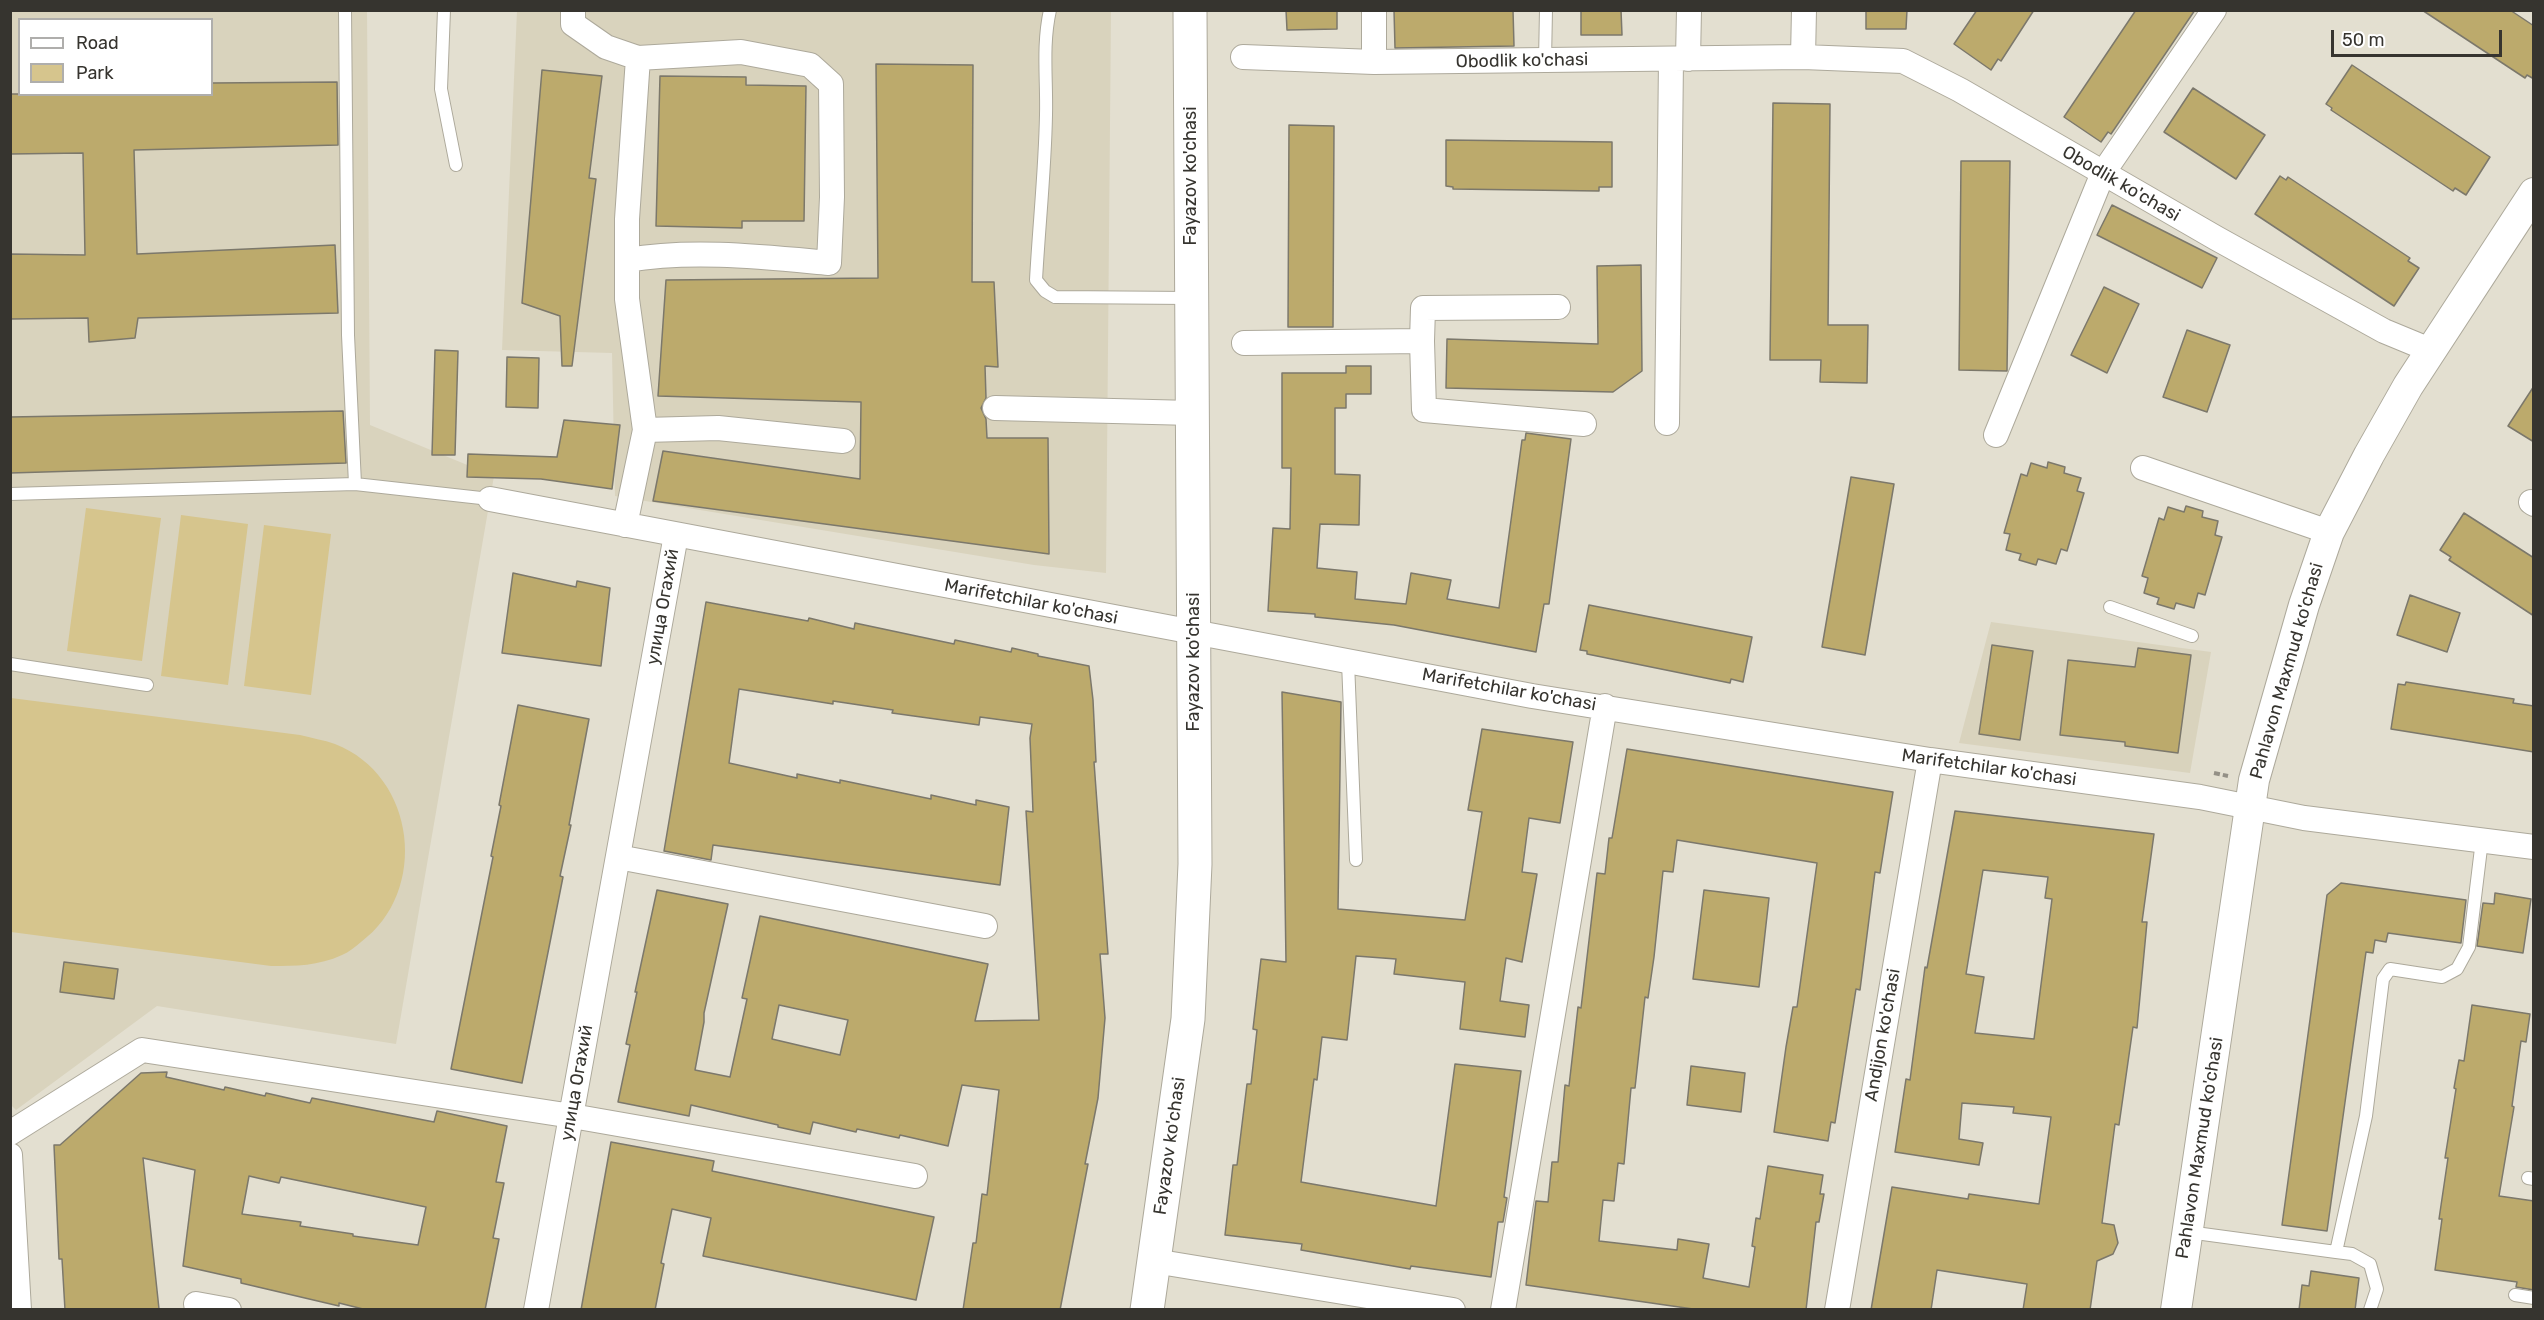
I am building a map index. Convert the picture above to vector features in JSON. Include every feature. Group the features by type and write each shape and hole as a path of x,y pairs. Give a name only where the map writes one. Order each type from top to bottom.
{"main road":[{"name":"Fayazov ko'chasi","path":"1147,1310 1188,1019 1195,864 1190,10"}],"street":[{"path":"573,10 573,24 606,46 638,58 741,52 810,65 831,84 829,263 749,255 650,256 627,260"},
{"path":"1374,10 1374,62"},
{"path":"1667,423 1680,59 1689,10"},
{"path":"1803,57 1804,10"},
{"path":"1996,435 2103,173 2214,10"},
{"name":"Obodlik ko'chasi","path":"1243,57 1374,62 1803,57 1904,61 1960,90 2373,326 2430,350"},
{"path":"625,525 645,430 627,299 627,219 638,58"},
{"name":"Pahlavon Maxmud ko'chasi","path":"2176,1310 2254,780 2277,694 2330,532 2374,445 2430,350 2534,193"},
{"path":"1558,307 1423,308 1424,410 1584,424"},
{"path":"1244,343 1422,341"},
{"path":"995,408 1192,413"},
{"path":"645,430 718,428 843,441"},
{"path":"2143,468 2330,532"},
{"name":"Marifetchilar ko'chasi","path":"490,499 1532,696 1930,760 2200,797 2304,818 2534,847"},
{"name":"улица Огахий","path":"536,1310 676,535"},
{"path":"1503,1310 1605,706"},
{"name":"Andijon ko'chasi","path":"1837,1310 1930,760"},
{"path":"618,857 985,926"},
{"path":"10,1133 142,1050 572,1116 915,1176"},
{"path":"10,1155 19,1310"},
{"path":"1154,1260 1453,1310"},
{"path":"196,1304 229,1310"}],"lane":[{"path":"345,10 348,335 355,484"},
{"path":"444,10 441,89 456,165"},
{"path":"1050,10 1046,29 1044,77 1046,114 1036,280 1045,291 1055,297 1192,298"},
{"path":"1545,61 1546,10"},
{"path":"10,494 355,484 490,499"},
{"path":"2110,607 2192,636"},
{"path":"1348,662 1356,860"},
{"path":"10,664 147,685"},
{"path":"2336,1252 2366,1116 2383,979 2390,969 2442,977 2457,969 2469,947 2482,840"},
{"path":"2187,1232 2352,1254 2370,1264 2377,1289 2370,1310"},
{"path":"2515,1295 2534,1298"}],"shaded area":[{"path":"10,11 367,11 370,425 494,476 396,1044 157,1006 16,1110 11,1105"},
{"path":"517,11 1111,11 1106,573 1034,565 615,496 612,353 502,350"},
{"path":"1991,622 2211,652 2190,773 1959,743"}],"green space":[{"path":"86,508 161,518 142,661 67,651"},
{"path":"181,515 248,524 228,685 161,676"},
{"path":"264,525 331,534 311,695 244,686"},
{"path":"11,698 300,735 335,744 362,760 383,781 397,808 404,836 404,866 397,894 383,920 345,954 307,965 289,966 271,966 11,932"}],"building":[{"path":"1286,10 1337,10 1337,29 1287,30"},
{"path":"1394,10 1513,10 1514,46 1395,48"},
{"path":"1581,10 1621,10 1622,35 1581,35"},
{"path":"1866,10 1907,10 1906,29 1866,29"},
{"path":"1977,10 2034,10 2001,61 1998,59 1991,70 1954,44"},
{"path":"2136,10 2195,10 2111,134 2108,132 2101,142 2064,117"},
{"path":"2422,10 2510,10 2534,26 2534,79 2527,75 2525,78"},
{"path":"876,64 973,65 972,282 994,282 998,367 985,366 986,398 981,408 986,419 987,438 1048,438 1049,554 653,501 663,451 860,479 861,402 658,396 666,280 878,278"},
{"path":"2352,65 2490,157 2466,195 2455,188 2453,191 2331,110 2332,108 2326,104"},
{"path":"542,70 602,76 589,178 596,179 572,366 562,366 560,316 522,303"},
{"path":"660,76 746,77 746,85 806,86 804,221 742,221 742,228 656,226"},
{"path":"337,82 338,145 134,150 137,254 335,245 338,313 138,318 135,338 89,342 88,318 10,319 10,254 85,255 83,153 10,154 10,94 18,94 18,96 213,96 213,83"},
{"path":"2193,88 2265,135 2236,179 2164,132"},
{"path":"1773,103 1830,104 1828,325 1868,325 1867,383 1820,382 1821,360 1770,360"},
{"path":"1289,125 1334,126 1333,327 1288,327"},
{"path":"1446,140 1612,142 1612,187 1599,187 1599,191 1453,189 1453,187 1446,186"},
{"path":"1961,161 2010,161 2007,371 1959,370"},
{"path":"2280,176 2286,180 2288,177 2410,258 2408,261 2419,268 2394,306 2255,214"},
{"path":"2112,205 2217,258 2202,288 2097,235"},
{"path":"1641,265 1642,371 1613,392 1446,388 1447,339 1598,344 1597,266"},
{"path":"2104,287 2139,304 2107,373 2071,355"},
{"path":"2187,330 2230,345 2207,412 2163,397"},
{"path":"435,350 458,351 455,455 432,455"},
{"path":"507,357 539,358 538,408 506,407"},
{"path":"1346,366 1371,366 1371,394 1346,394 1346,408 1335,408 1335,474 1360,475 1359,525 1320,524 1317,568 1357,572 1355,599 1406,604 1411,573 1451,580 1447,599 1499,608 1522,440 1525,440 1526,433 1571,439 1549,604 1544,604 1536,652 1394,625 1315,617 1315,614 1268,611 1273,528 1290,529 1291,468 1282,468 1282,373 1346,373"},
{"path":"2534,386 2534,442 2508,426"},
{"path":"343,411 346,463 10,473 10,417"},
{"path":"564,420 620,425 612,489 541,479 467,477 468,454 557,457"},
{"path":"2048,462 2065,467 2064,473 2081,478 2077,491 2084,493 2067,551 2061,549 2056,564 2038,559 2036,565 2019,560 2021,554 2006,550 2010,534 2004,533 2021,474 2027,476 2031,463 2047,468"},
{"path":"1851,477 1894,484 1865,655 1822,647"},
{"path":"2186,506 2203,511 2202,517 2218,521 2215,535 2222,537 2205,595 2198,593 2194,608 2176,603 2174,609 2157,604 2159,598 2144,593 2148,578 2142,576 2159,518 2164,520 2168,507 2184,512"},
{"path":"2464,513 2534,558 2534,616 2449,560 2451,557 2440,550"},
{"path":"513,573 576,587 577,581 610,588 601,666 502,653"},
{"path":"2410,595 2460,613 2447,652 2397,635"},
{"path":"706,602 808,621 809,618 854,629 855,623 954,644 955,640 1011,652 1012,648 1038,654 1038,656 1089,666 1108,954 1100,954 1105,1018 1098,1098 1085,1164 1088,1164 1060,1310 963,1310 973,1243 976,1243 982,1194 987,1195 999,1090 962,1085 948,1146 900,1135 899,1138 857,1129 856,1132 813,1122 810,1134 691,1105 689,1116 618,1102 630,1045 626,1044 637,992 635,992 657,890 728,904 704,1013 695,1070 730,1077 747,999 742,998 760,916 988,964 975,1021 1039,1020 1026,811 1033,812 1030,738 1032,724 980,717 979,725 892,713 893,710 833,701 833,704 739,689 729,763 797,778 797,774 840,783 840,780 931,799 931,795 976,805 976,800 1009,807 1000,885 713,845 711,860 664,851","holes":["779,1005 848,1020 840,1055 772,1039"]},
{"path":"1589,605 1752,637 1743,682 1731,679 1730,683 1587,654 1587,651 1580,650"},
{"path":"1992,645 2033,651 2020,740 1979,734"},
{"path":"2138,648 2191,655 2178,753 2125,746 2125,742 2060,735 2068,660 2135,667"},
{"path":"2406,682 2514,699 2513,703 2534,706 2534,752 2391,729 2398,684 2405,685"},
{"path":"1282,692 1341,702 1338,909 1465,920 1482,812 1468,810 1482,729 1573,742 1560,823 1529,818 1522,872 1537,874 1522,962 1506,958 1500,1001 1529,1005 1525,1037 1460,1029 1465,982 1394,974 1396,959 1356,956 1347,1040 1322,1037 1317,1080 1314,1079 1301,1182 1436,1206 1455,1064 1521,1071 1504,1197 1507,1198 1503,1222 1498,1222 1491,1277 1411,1266 1410,1269 1301,1250 1302,1244 1225,1235 1233,1165 1237,1165 1247,1084 1251,1084 1257,1030 1253,1029 1261,959 1286,962"},
{"path":"518,705 589,719 560,876 563,877 522,1083 451,1069 493,857 491,856 501,806 499,805"},
{"path":"1627,749 1893,792 1880,873 1875,872 1860,990 1856,989 1835,1123 1831,1122 1828,1141 1774,1132 1793,1007 1797,1007 1817,863 1677,840 1673,872 1663,871 1654,957 1648,998 1645,997 1635,1088 1631,1088 1624,1164 1618,1163 1614,1201 1603,1200 1599,1241 1677,1250 1678,1239 1709,1244 1703,1278 1749,1287 1755,1247 1752,1246 1756,1218 1760,1219 1768,1166 1823,1175 1820,1194 1824,1194 1819,1222 1816,1222 1806,1310 1700,1310 1526,1285 1536,1201 1548,1202 1552,1162 1558,1162 1565,1085 1569,1086 1578,1007 1581,1008 1597,873 1605,874 1609,838 1612,838"},
{"path":"1955,811 2154,834 2142,922 2147,922 2137,1028 2133,1027 2119,1125 2115,1124 2102,1223 2114,1225 2118,1243 2113,1254 2097,1261 2090,1310 2023,1310 2027,1284 1937,1270 1931,1310 1871,1310 1892,1187 1968,1199 1969,1194 2039,1204 2051,1117 2013,1113 2014,1107 1962,1103 1959,1139 1983,1143 1979,1165 1895,1152 1906,1079 1910,1080 1925,967 1927,968","holes":["1983,870 2048,877 2045,898 2052,899 2034,1039 1975,1033 1984,977 1966,974"]},
{"path":"2341,883 2466,900 2461,943 2388,933 2386,942 2375,940 2373,953 2366,952 2327,1231 2282,1225 2327,895"},
{"path":"1704,890 1769,898 1759,987 1693,979"},
{"path":"2495,893 2531,899 2523,953 2477,946 2483,903 2494,904"},
{"path":"64,962 118,969 114,999 60,992"},
{"path":"2472,1005 2530,1014 2526,1042 2521,1041 2512,1106 2514,1107 2499,1196 2534,1201 2534,1290 2516,1287 2517,1282 2435,1270 2442,1219 2439,1219 2448,1158 2445,1158 2456,1089 2454,1088 2459,1060 2464,1061"},
{"path":"1691,1066 1745,1073 1741,1112 1687,1105"},
{"path":"167,1072 166,1077 224,1090 225,1087 265,1096 266,1093 310,1103 312,1098 434,1122 437,1111 507,1126 496,1182 504,1183 493,1238 499,1239 485,1310 367,1310 339,1303 339,1306 241,1283 241,1279 183,1266 195,1170 143,1158 159,1309 65,1310 62,1259 59,1259 54,1145 60,1145 141,1073","holes":["249,1176 279,1183 281,1177 426,1207 418,1245 353,1236 353,1234 300,1226 301,1222 242,1214"]},
{"path":"611,1142 714,1161 712,1171 934,1217 916,1300 703,1256 711,1218 672,1209 661,1263 664,1264 655,1310 581,1310"},
{"path":"2311,1271 2359,1278 2355,1310 2299,1310 2302,1285 2309,1286"}]}
